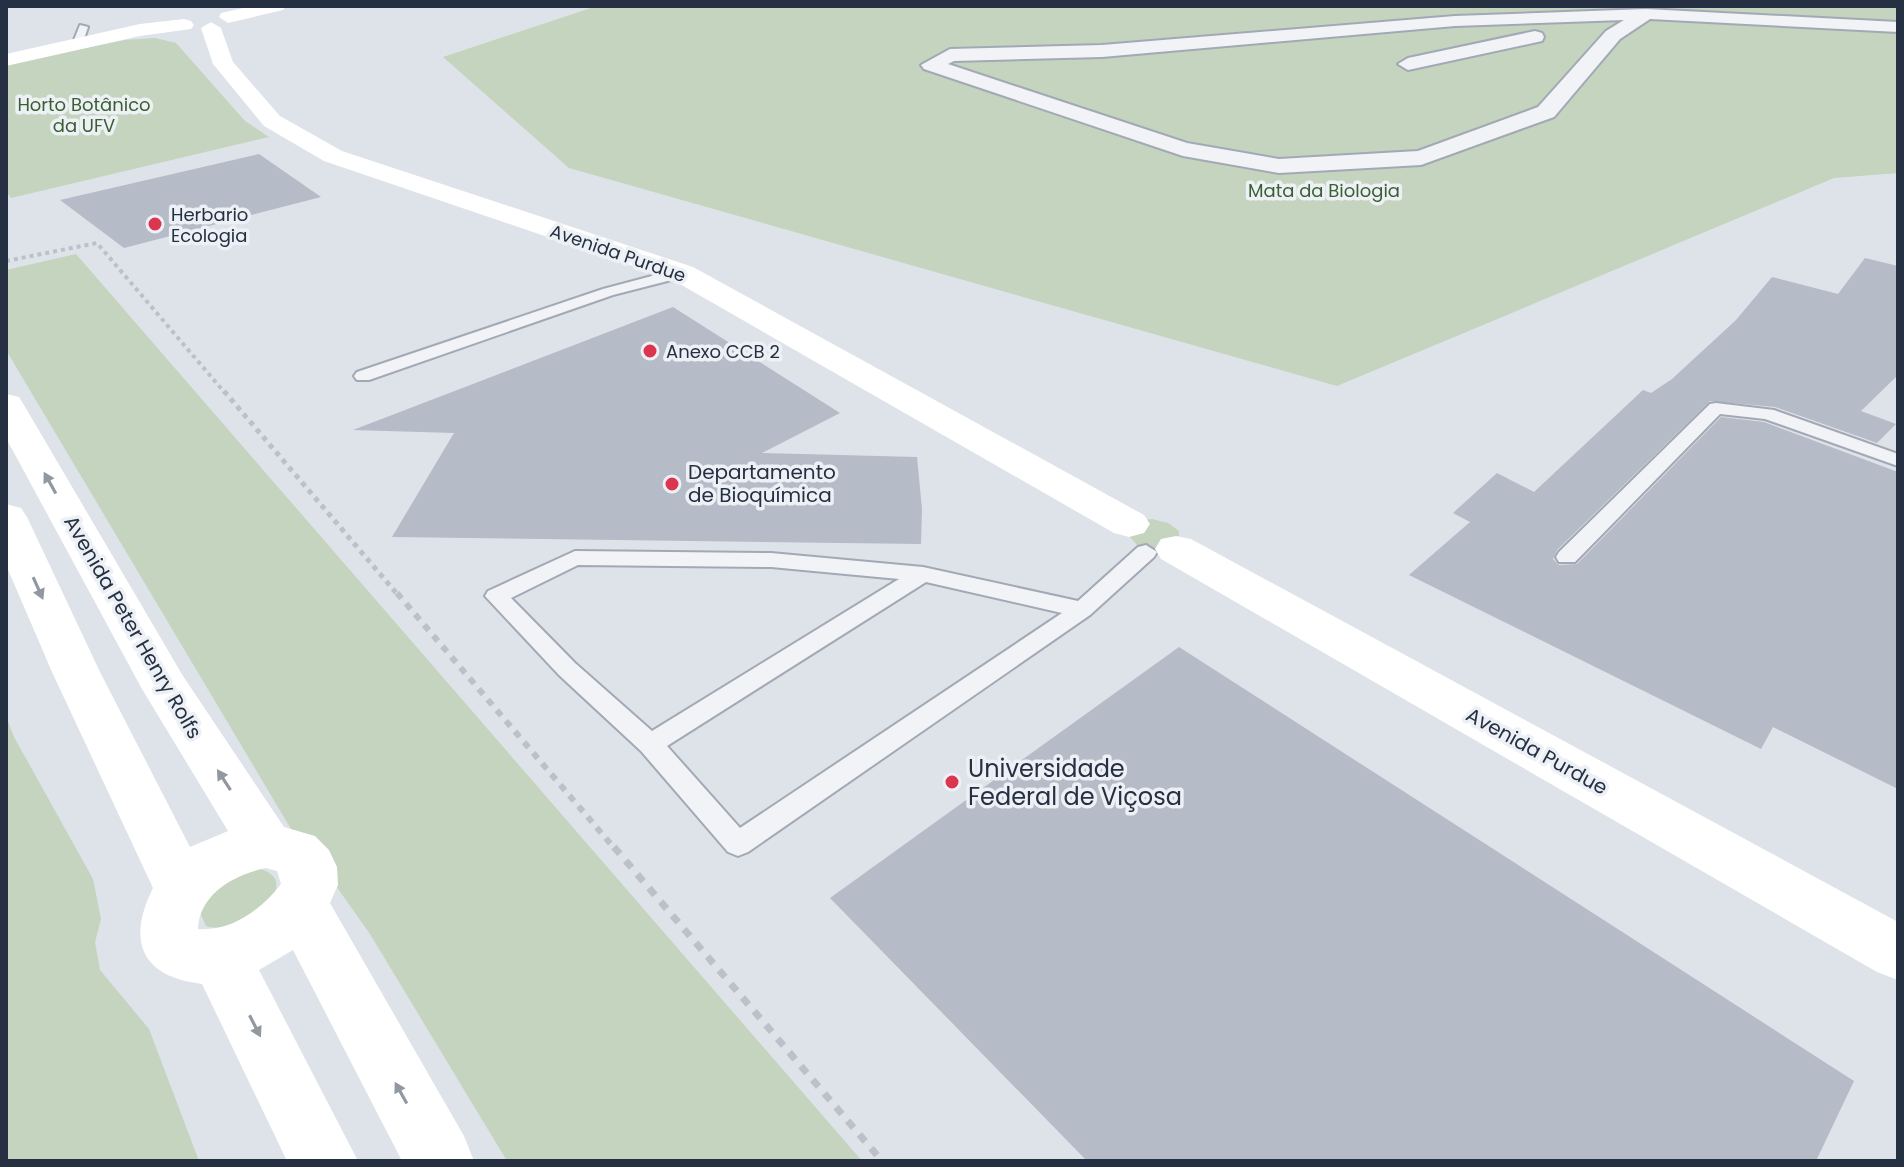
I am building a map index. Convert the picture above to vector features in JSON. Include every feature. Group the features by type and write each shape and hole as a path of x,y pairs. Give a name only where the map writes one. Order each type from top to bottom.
{"street":[{"path":"6,60 80,36 208,23 277,6"},
{"path":"1646,14 1613,35 1546,112 1421,158 1279,166 1183,149 931,65 950,55 1102,51 1455,21 1614,18 1646,14 1742,16 1898,27"},
{"path":"1408,64 1614,18"},
{"name":"Avenida Purdue","path":"208,23 223,64 272,121 333,156 682,273 1150,541 1898,953"},
{"name":"Avenida Peter Henry Rolfs","path":"6,405 166,689 266,845"},
{"path":"6,517 76,672 182,888"},
{"path":"266,845 287,847 301,856 309,870 309,887 286,924 242,951 220,957 180,951 169,939 166,924 182,888 220,858 243,849 266,845"},
{"path":"300,906 439,1161"},
{"path":"220,957 323,1161"}],"lane":[{"path":"363,376 608,292 682,273"},
{"path":"1567,557 1716,408 1768,414 1898,460"},
{"path":"1082,610 923,574 771,560 575,558 496,596 567,669 650,744 738,844 1082,610 1150,541"},
{"path":"650,744 923,574"}],"path":[{"path":"6,261 97,243 882,1161"}],"green space":[{"name":"Mata da Biologia","path":"597,6 1898,6 1898,173 1834,178 1337,386 569,168 443,57"},
{"name":"Horto Botânico da UFV","path":"155,38 176,43 245,121 269,137 11,198 6,191 6,64 125,40"},
{"path":"76,254 862,1161 507,1161 370,934 317,859 297,839 6,350 6,270"},
{"path":"1144,520 1168,523 1179,531 1179,541 1163,551 1138,546 1129,536"},
{"path":"6,716 14,737 93,879 101,919 95,942 100,970 149,1029 199,1161 6,1161"},
{"path":"256,868 271,874 276,883 274,894 266,906 237,924 206,926 199,910 208,889"}],"building":[{"name":"Herbario Ecologia","path":"259,154 321,197 124,248 60,200"},
{"path":"1865,258 1898,266 1898,375 1861,411 1896,424 1877,443 1775,407 1710,401 1557,550 1553,559 1559,565 1577,564 1721,417 1764,422 1898,472 1898,789 1773,727 1761,749 1409,575 1470,522 1453,513 1497,473 1534,492 1643,390 1651,393 1672,379 1736,320 1772,277 1838,294"},
{"path":"673,307 840,413 762,453 917,457 922,509 921,544 392,537 454,433 353,430"},
{"path":"1179,647 1854,1081 1816,1161 1087,1161 830,898"}],"place":[{"name":"Herbario Ecologia","path":"155,224"},
{"name":"Anexo CCB 2","path":"650,351"},
{"name":"Departamento de Bioquímica","path":"672,484"},
{"name":"Universidade Federal de Viçosa","path":"952,782"}]}
